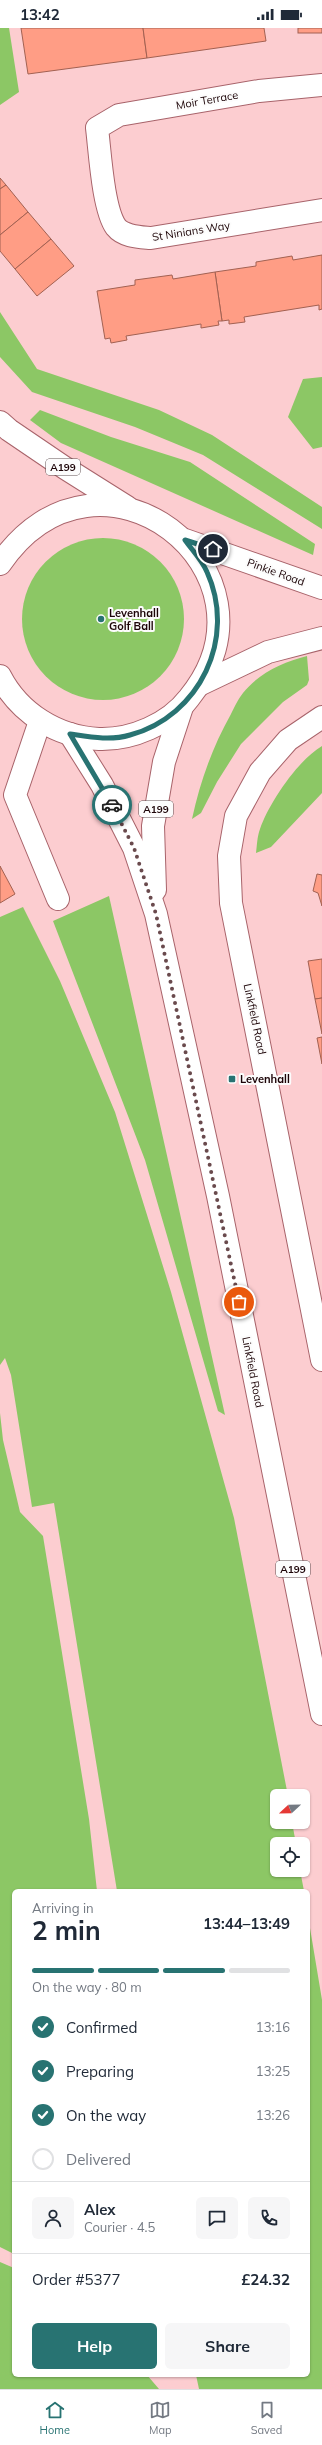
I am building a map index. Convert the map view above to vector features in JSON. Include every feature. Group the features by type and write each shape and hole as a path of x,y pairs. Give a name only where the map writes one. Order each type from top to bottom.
{"main road":[{"name":"Moir Terrace","path":"97,128 118,115 259,91 322,85"},
{"name":"St Ninians Way","path":"97,128 109,213 117,228 133,236 151,238 322,210"},
{"name":"A199","path":"0,422 9,430 65,468 130,508 159,520 185,540 207,571 218,609 216,648 201,684 182,707 158,724 130,736 100,739 70,734 36,719 7,690 0,676"},
{"name":"A199","path":"0,563 24,534 56,514 92,505 130,508"},
{"name":"Pinkie Road","path":"185,540 322,588"},
{"path":"201,684 268,652 314,638 322,638"},
{"path":"0,707 36,719 15,795 58,899"},
{"name":"Linkfield Road","path":"156,914 153,826 164,762 182,707"},
{"name":"Linkfield Road","path":"322,717 288,740 260,772 236,816 229,856 231,903 322,1360"},
{"name":"Linkfield Road","path":"70,734 102,785 134,848 156,914 218,1196 322,1714"}],"green space":[{"path":"0,28 9,28 19,92 0,105"},
{"path":"0,312 37,369 159,410 212,435 322,507 322,529 203,455 135,427 32,392 0,357"},
{"path":"322,377 322,447 313,449 288,417 303,379"},
{"path":"40,410 111,437 190,462 315,544 313,555 61,443 30,420"},
{"path":"103,538 134,544 148,552 160,562 170,574 178,588 184,619 178,650 170,664 160,676 148,686 134,694 103,700 72,694 58,686 46,676 36,664 28,650 22,619 28,588 36,574 46,562 58,552 72,544"},
{"path":"307,656 309,680 307,685 283,702 241,744 217,782 201,813 192,819 212,752 241,695 256,680 272,669"},
{"path":"322,746 322,793 271,847 256,853 260,829 277,795 303,761"},
{"path":"109,896 225,1415 218,1411 145,1160 53,921"},
{"path":"23,907 60,981 115,1112 171,1292 234,1518 287,1789 270,1789 270,1829 293,1829 295,1837 270,1837 270,1877 301,1877 304,1889 117,1889 54,1503 32,1507 11,1375 5,1358 0,1365 0,917"},
{"path":"0,1413 3,1440 20,1512 43,1536 89,1819 97,1889 12,1889 12,2253 0,2247"},
{"path":"310,1928 322,2000 322,2389 199,2389 196,2377 310,2377"},
{"path":"0,2262 12,2267 12,2377 149,2377 159,2389 0,2389"}],"building":[{"path":"21,28 143,28 147,58 28,74"},
{"path":"143,28 264,28 266,41 147,58"},
{"path":"298,28 322,28 322,33 298,33"},
{"path":"0,178 6,185 0,189"},
{"path":"6,185 28,212 0,235 0,189"},
{"path":"28,212 51,239 15,269 0,251 0,235"},
{"path":"51,239 74,266 37,296 15,269"},
{"path":"322,255 322,309 319,310 319,305 244,317 245,322 229,324 229,320 222,321 215,272 256,266 256,262 292,256 293,260"},
{"path":"215,272 222,321 218,321 219,325 201,328 201,324 126,336 127,340 111,343 110,338 105,339 97,291 135,285 135,280 172,275 173,279"},
{"path":"0,866 15,894 0,903"},
{"path":"317,874 322,875 322,906 318,893 313,891"},
{"path":"322,959 322,998 315,999 308,961"},
{"path":"322,998 322,1034 315,999"},
{"path":"322,1037 322,1064 317,1038"}],"way so far":[{"path":"112,805 134,848 156,914 218,1196 239,1302"}],"place":[{"name":"Levenhall Golf Ball","path":"101,619"},
{"name":"Levenhall","path":"232,1079"}],"route":[{"path":"112,805 102,785 70,734 100,739 130,736 158,724 182,707 201,684 216,648 218,609 207,571 185,540 213,549"}]}
